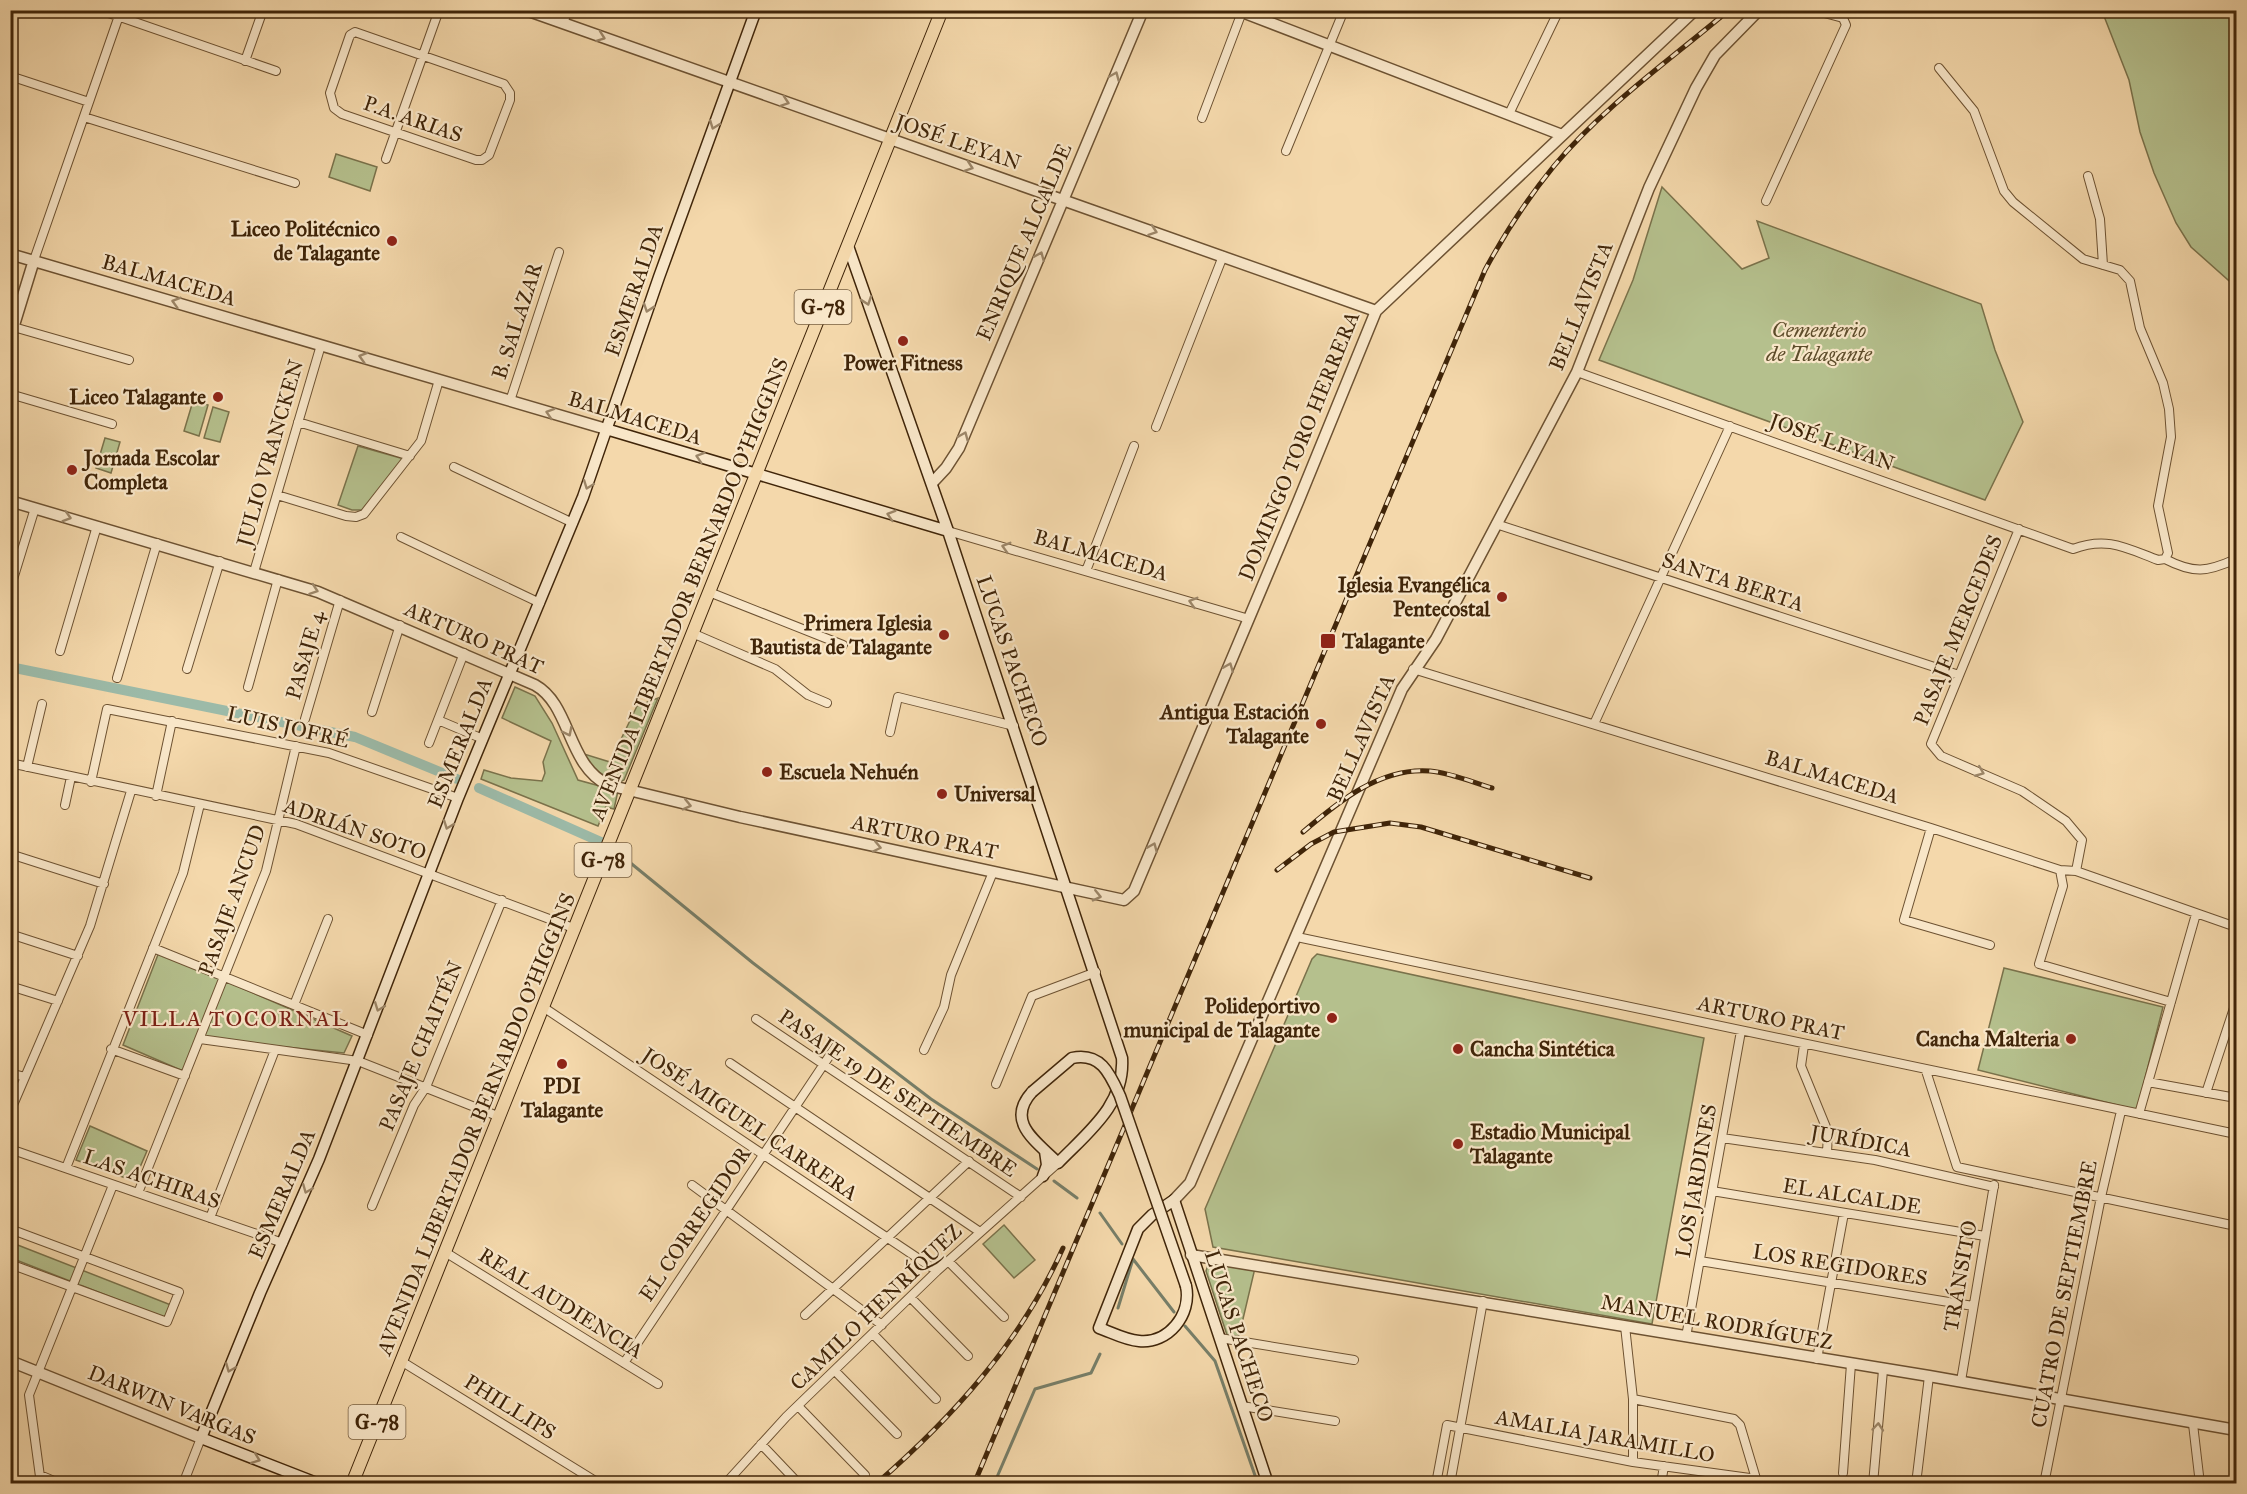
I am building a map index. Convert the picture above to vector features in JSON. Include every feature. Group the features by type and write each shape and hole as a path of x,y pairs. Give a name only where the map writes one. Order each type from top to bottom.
{"main road":[{"name":"AVENIDA LIBERTADOR BERNARDO O'HIGGINS","path":"352,1484 942,10"}],"street":[{"path":"100,10 119,14 276,71"},
{"path":"245,61 263,10"},
{"path":"386,159 439,10"},
{"name":"JOSÉ LEYAN","path":"526,10 1376,311"},
{"path":"563,23 568,10"},
{"name":"ESMERALDA","path":"183,1484 358,1061 458,798 573,523 756,10"},
{"name":"ENRIQUE ALCALDE","path":"932,483 946,468 959,448 1143,10"},
{"path":"1286,151 1328,44 1344,10"},
{"path":"1509,114 1559,10"},
{"name":"DOMINGO TORO HERRERA","path":"1127,899 1134,891 1376,311 1695,10"},
{"name":"BELLAVISTA","path":"1099,1328 1138,1229 1152,1215 1174,1200 1190,1183 1402,689 1413,669 1436,639 1577,372 1649,188 1686,106 1715,55 1759,10"},
{"path":"1766,201 1846,25 1844,18 1813,10"},
{"path":"1202,118 1240,11 1562,135"},
{"path":"119,14 12,330 129,360"},
{"name":"P.A. ARIAS","path":"353,32 423,55 501,83 508,90 510,100 491,153 485,159 476,160 342,114 332,104 332,88 353,32"},
{"path":"1939,68 1974,111 2004,191 2013,202 2083,259 2120,270 2130,281 2140,328 2167,396 2171,437 2158,506 2168,553 2165,558 2176,565 2203,571 2236,559"},
{"path":"10,76 89,102"},
{"path":"84,117 296,183"},
{"path":"2088,176 2100,219 2103,265"},
{"name":"LUCAS PACHECO","path":"848,246 932,483 1014,726 1116,1033 1122,1058 1122,1076 1109,1109 1058,1163 1031,1136 1020,1118 1023,1102 1072,1058 1093,1059 1106,1068 1120,1096 1186,1286 1185,1312 1176,1326 1159,1338 1137,1341 1099,1328"},
{"name":"B. SALAZAR","path":"510,401 559,252"},
{"name":"BALMACEDA","path":"10,254 1249,619"},
{"path":"1156,427 1223,256"},
{"name":"JULIO VRANCKEN","path":"254,572 321,345"},
{"name":"JOSÉ LEYAN","path":"1577,372 2073,549 2092,542 2103,542 2158,560 2165,558"},
{"path":"277,495 346,516 361,515 367,511 410,456 426,430 439,380"},
{"path":"10,394 112,424"},
{"path":"298,422 410,456"},
{"path":"1594,724 1730,426"},
{"path":"1086,571 1134,446"},
{"path":"454,467 573,523"},
{"name":"ARTURO PRAT","path":"10,501 220,561 340,600 540,688 548,695 584,764 592,774 608,784 630,791 1068,889 1119,900 1127,899"},
{"path":"10,589 35,508"},
{"name":"SANTA BERTA","path":"1497,524 1959,675"},
{"path":"60,651 97,526"},
{"name":"PASAJE MERCEDES","path":"2019,529 1931,744 1941,756 2022,791 2073,827 2082,840 2076,871"},
{"path":"401,537 540,603"},
{"path":"117,678 157,543"},
{"path":"187,669 220,561"},
{"path":"248,687 278,579"},
{"path":"709,592 843,645"},
{"name":"PASAJE 4","path":"305,719 340,600"},
{"path":"372,712 400,625"},
{"path":"692,633 775,669 808,695 827,703"},
{"path":"429,743 464,653"},
{"name":"BALMACEDA","path":"1413,669 1931,828 2060,870 2076,871 2236,927"},
{"path":"890,732 897,697 1014,726"},
{"path":"27,767 42,704"},
{"name":"LUIS JOFRÉ","path":"91,782 107,709 296,746 354,760 458,798"},
{"path":"438,720 483,739"},
{"path":"156,796 172,721"},
{"name":"PASAJE ANCUD","path":"138,1193 266,871 296,746"},
{"name":"ADRIÁN SOTO","path":"10,764 131,791 280,820 318,831 576,929"},
{"path":"65,805 71,777"},
{"path":"10,1112 78,956 104,884 131,791"},
{"path":"66,1168 111,1049 183,873 200,804"},
{"path":"1931,828 1904,920 1990,945"},
{"path":"10,854 104,884"},
{"path":"2060,870 2063,886 2039,964 2171,1002"},
{"path":"924,1050 944,1007 951,975 993,872"},
{"name":"PASAJE CHAITÉN","path":"372,1206 414,1105 426,1087 502,900"},
{"path":"2139,1114 2196,914"},
{"path":"294,1005 328,919"},
{"path":"10,934 78,956"},
{"name":"ARTURO PRAT","path":"1297,937 1926,1071 2236,1134"},
{"path":"153,948 368,1035"},
{"path":"996,1084 1032,996 1096,972"},
{"path":"10,986 58,1001"},
{"path":"2206,1093 2236,1002"},
{"name":"JOSÉ MIGUEL CARRERA","path":"543,1007 937,1270"},
{"name":"PASAJE 19 DE SEPTIEMBRE","path":"756,1019 1021,1197"},
{"name":"LOS JARDINES","path":"1686,1337 1741,1031"},
{"path":"200,1039 358,1061 500,1117"},
{"path":"1804,1045 1801,1066 1828,1132 1827,1153"},
{"name":"EL CORREGIDOR","path":"624,1363 836,1046"},
{"path":"111,1049 185,1076"},
{"path":"210,1218 275,1050"},
{"path":"730,1064 980,1232"},
{"path":"1926,1071 1958,1167 1995,1177 2236,1226"},
{"path":"10,1073 25,1077"},
{"path":"2148,1082 2236,1098"},
{"name":"CUATRO DE SEPTIEMBRE","path":"2044,1484 2101,1197 2121,1111"},
{"name":"JURÍDICA","path":"1722,1138 1875,1160 1994,1187"},
{"name":"LAS ACHIRAS","path":"10,1149 283,1243"},
{"path":"1043,1176 1047,1165 1045,1150 1071,1150"},
{"path":"806,1315 969,1161"},
{"name":"CAMILO HENRÍQUEZ","path":"725,1484 798,1406 937,1270 1058,1163"},
{"name":"TRÁNSITO","path":"1961,1381 1995,1177"},
{"path":"61,1484 41,1479 29,1403 37,1372 113,1185"},
{"path":"692,1185 882,1325"},
{"name":"EL ALCALDE","path":"1712,1191 1985,1236"},
{"name":"LUCAS PACHECO","path":"1174,1200 1268,1484"},
{"path":"1817,1359 1844,1213"},
{"path":"10,1229 179,1292 167,1322 10,1264"},
{"name":"REAL AUDIENCIA","path":"445,1252 658,1384"},
{"name":"MANUEL RODRÍGUEZ","path":"1191,1255 1961,1381 2061,1401 2236,1430"},
{"path":"948,1261 1004,1317"},
{"name":"LOS REGIDORES","path":"1700,1261 1973,1306"},
{"path":"910,1297 968,1356"},
{"path":"1450,1484 1483,1301"},
{"path":"1625,1326 1633,1399 1633,1462"},
{"path":"873,1334 936,1399"},
{"path":"1220,1338 1354,1360"},
{"name":"DARWIN VARGAS","path":"10,1361 319,1484"},
{"name":"PHILLIPS","path":"401,1361 600,1484"},
{"path":"1843,1473 1851,1364"},
{"path":"1873,1484 1883,1370"},
{"path":"835,1371 897,1434"},
{"path":"1916,1484 1929,1376"},
{"path":"1633,1399 1734,1419 1740,1425 1757,1481"},
{"path":"798,1406 865,1475"},
{"path":"1242,1406 1335,1421"},
{"path":"2193,1424 2200,1484"},
{"name":"AMALIA JARAMILLO","path":"1438,1483 1447,1425 1633,1462 1757,1481"},
{"path":"761,1444 799,1484"},
{"path":"1661,1484 1664,1466"},
{"path":"1709,1484 1711,1473"}],"green space":[{"path":"2102,11 2236,11 2236,287 2191,247 2176,223 2154,173 2140,132 2129,80"},
{"path":"336,154 377,167 370,191 329,177"},
{"name":"Cementerio de Talagante","path":"1662,187 1742,269 1769,258 1757,221 1981,304 1995,350 2023,422 1985,500 1599,360 1633,280"},
{"path":"193,401 208,405 199,436 184,431"},
{"path":"213,407 229,412 220,442 204,438"},
{"path":"105,438 120,442 111,473 96,468"},
{"path":"358,446 404,459 362,510 352,510 338,505"},
{"path":"515,687 535,696 552,723 578,780 618,791 614,809 606,807 598,826 481,779 484,770 511,778 542,781 545,773 543,762 551,741 502,718"},
{"path":"658,698 624,780 620,782 614,780 593,768 581,753 610,762 637,706"},
{"path":"159,952 352,1036 344,1053 197,1038 183,1071 123,1045"},
{"name":"Estadio Municipal Talagante","path":"1317,954 1704,1038 1652,1324 1213,1247 1205,1209 1312,959"},
{"name":"Cancha Malteria","path":"2004,968 2163,1007 2137,1110 1978,1070"},
{"path":"90,1126 147,1151 134,1181 76,1160"},
{"path":"1004,1225 1035,1260 1014,1278 983,1244"},
{"path":"10,1242 171,1305 170,1320 11,1258"},
{"path":"1209,1262 1255,1268 1239,1336 1227,1335 1206,1271"}],"waterway":[{"path":"10,667 355,737 457,779"},
{"path":"479,788 601,842"},
{"path":"622,856 753,963 931,1099 1037,1169"},
{"path":"1054,1181 1077,1198"},
{"path":"1100,1213 1122,1244"},
{"path":"1133,1259 1174,1312"},
{"path":"1118,1308 1133,1259"},
{"path":"1185,1326 1215,1361 1258,1484"},
{"path":"994,1484 1035,1389 1091,1373 1100,1354"}],"railway":[{"path":"974,1484 1485,270 1526,204 1573,144 1615,104 1729,10"},
{"path":"1303,832 1345,798 1394,775 1412,771 1438,772 1492,788"},
{"path":"1277,870 1311,844 1334,832 1390,823 1421,827 1590,878"},
{"path":"876,1484 932,1432 983,1376 1027,1315 1063,1248"}],"place":[{"name":"Liceo Politécnico de Talagante","path":"392,241"},
{"name":"Power Fitness","path":"903,341"},
{"name":"Liceo Talagante","path":"218,397"},
{"name":"Jornada Escolar Completa","path":"72,470"},
{"name":"Iglesia Evangélica Pentecostal","path":"1502,597"},
{"name":"Primera Iglesia Bautista de Talagante","path":"944,635"},
{"name":"Talagante","path":"1328,641"},
{"name":"Antigua Estación Talagante","path":"1321,724"},
{"name":"Escuela Nehuén","path":"767,772"},
{"name":"Universal","path":"942,794"},
{"name":"Polideportivo municipal de Talagante","path":"1332,1018"},
{"name":"Cancha Malteria","path":"2071,1039"},
{"name":"Cancha Sintética","path":"1458,1049"},
{"name":"PDI Talagante","path":"562,1064"},
{"name":"Estadio Municipal Talagante","path":"1458,1144"}],"district":[{"name":"VILLA TOCORNAL","path":"236,1018"}]}
